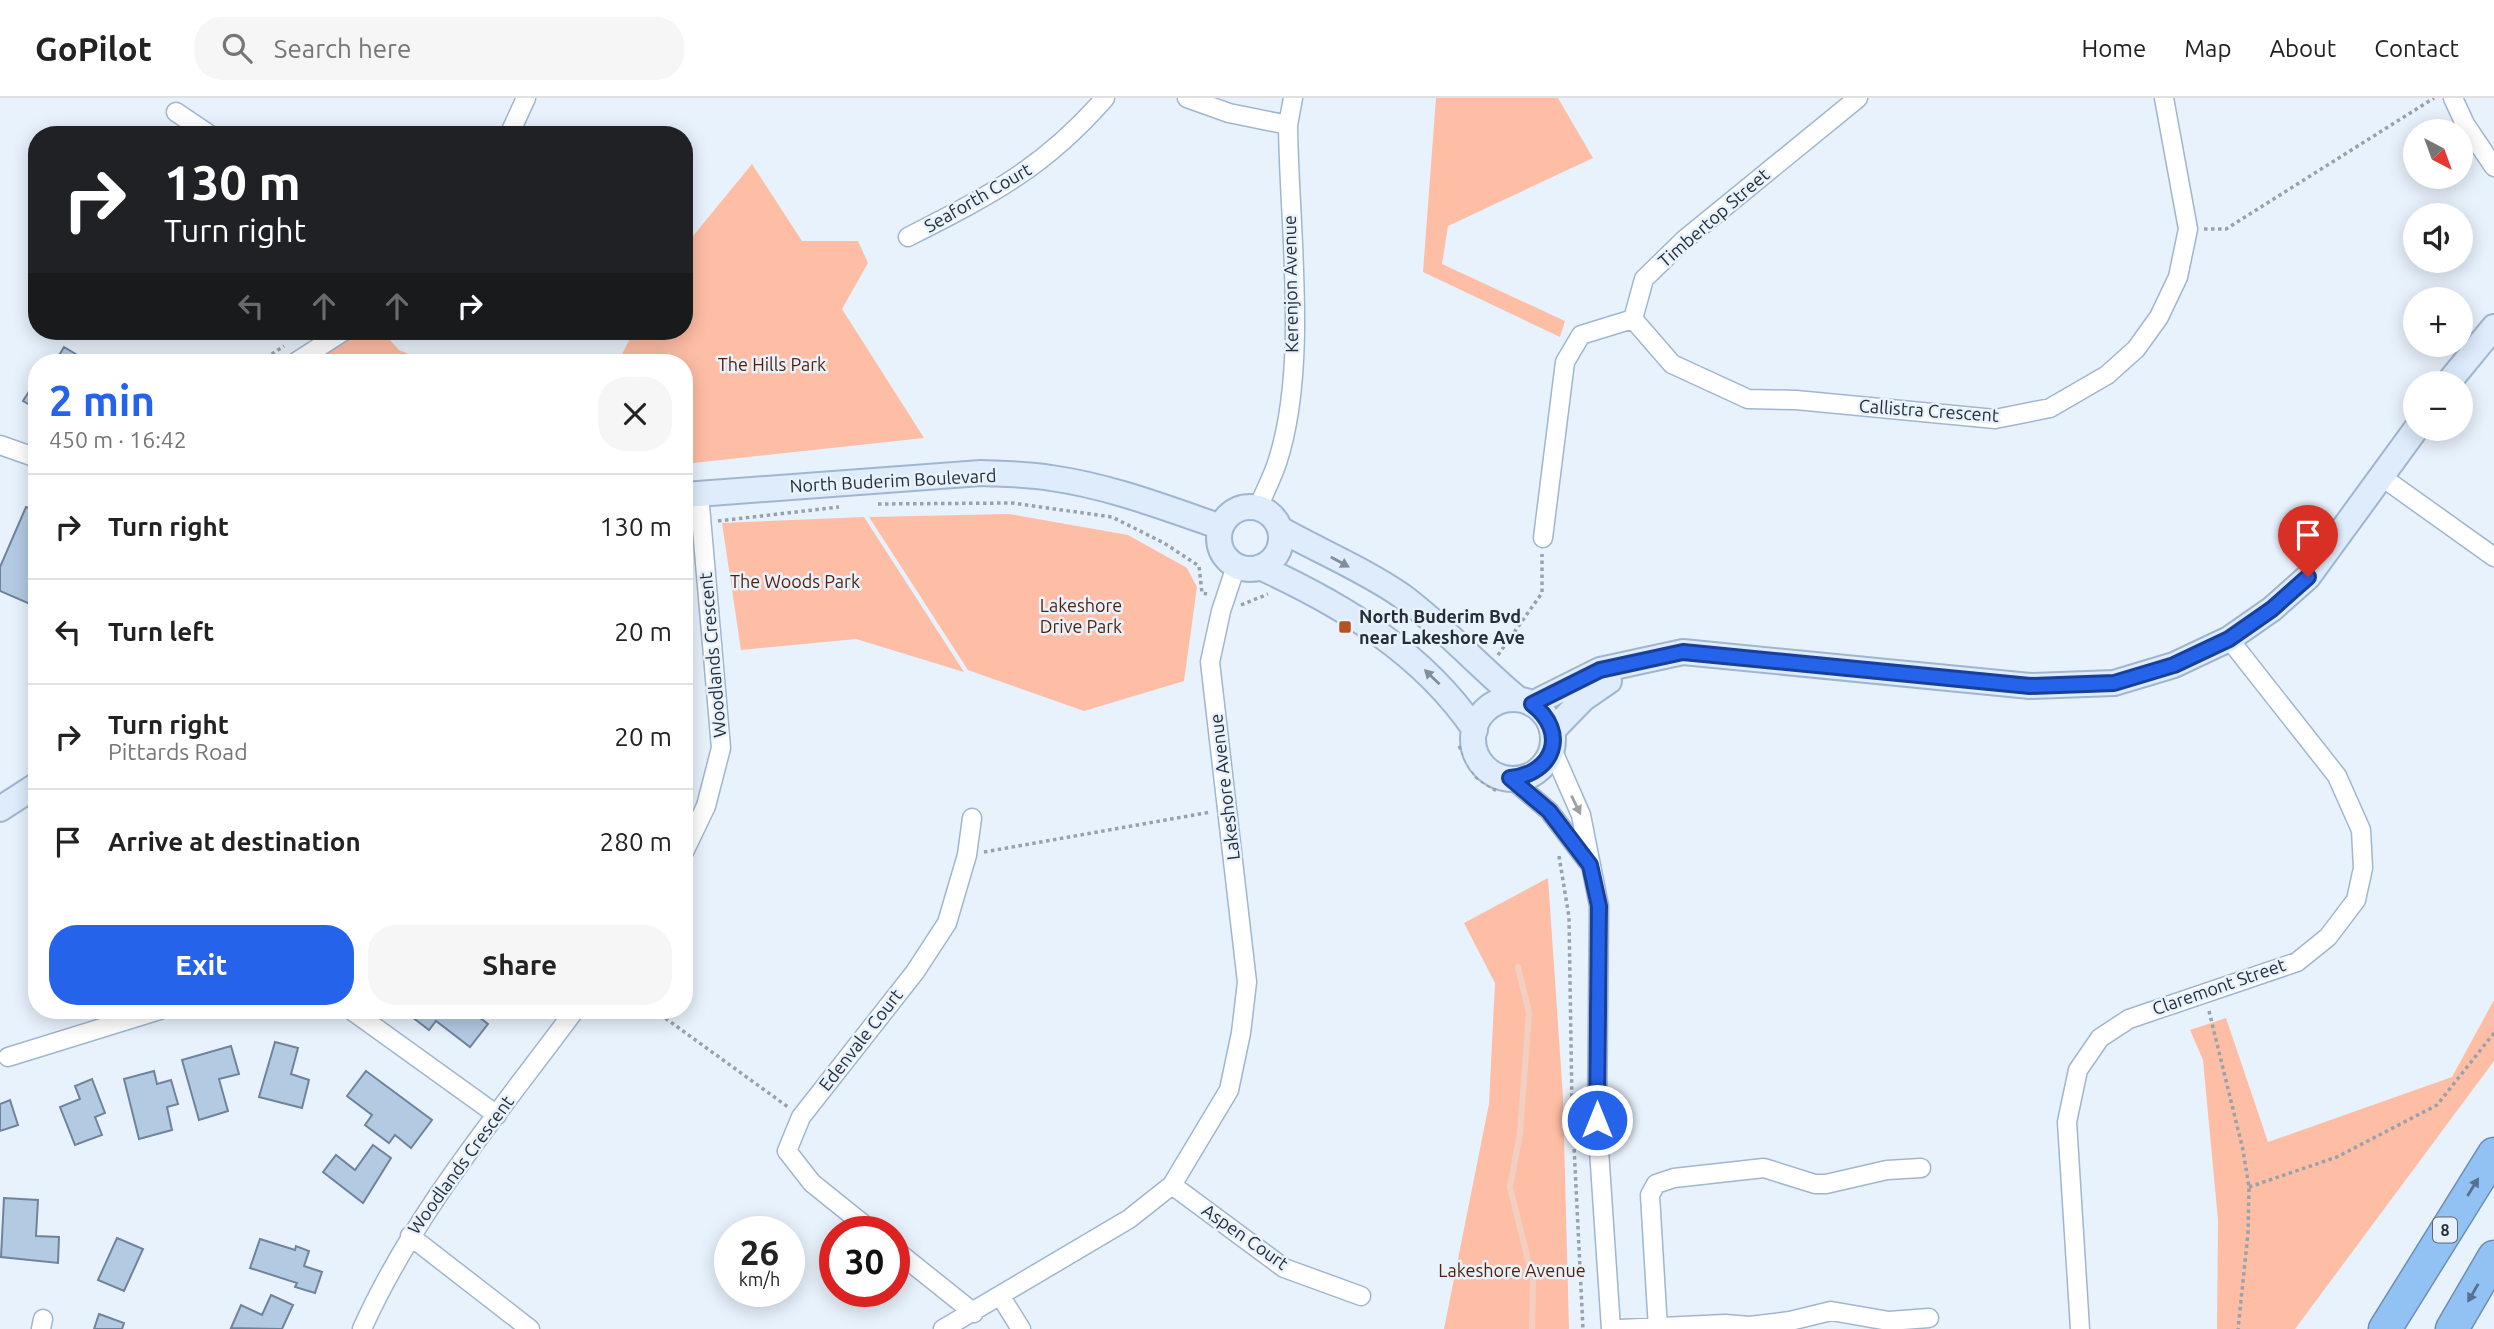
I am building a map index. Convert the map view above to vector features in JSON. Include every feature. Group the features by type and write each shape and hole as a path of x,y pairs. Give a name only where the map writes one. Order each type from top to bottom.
{"highway":[{"name":"8","path":"2385,1329 2494,1154"},
{"path":"2452,1329 2494,1257"}],"street":[{"path":"513,126 526,98"},
{"name":"Seaforth Court","path":"908,237 1008,185 1034,168 1061,145 1105,98"},
{"path":"1187,98 1229,113 1288,125"},
{"name":"Kerenjon Avenue","path":"1258,508 1277,461 1289,397 1295,310 1288,125 1293,98"},
{"name":"Timbertop Street","path":"1633,319 1644,279 1676,247 1836,113 1858,98"},
{"name":"Callistra Crescent","path":"1633,319 1672,364 1748,399 1796,400 1995,419 2050,408 2106,375 2136,349 2159,317 2178,276 2188,229 2180,171 2164,98"},
{"path":"2453,98 2465,124 2494,167"},
{"path":"176,112 197,126"},
{"path":"1543,538 1565,362 1581,335 1633,319"},
{"path":"2458,371 2494,327"},
{"path":"308,354 330,340"},
{"path":"1465,734 1486,710 1496,703 1525,701 1600,670 1645,658 1683,652 2042,686 2114,683 2174,665 2229,639 2272,609 2308,577 2408,441"},
{"path":"0,446 28,455"},
{"name":"North Buderim Boulevard","path":"693,495 981,473 1021,475 1052,478 1146,501 1221,527"},
{"path":"2382,477 2494,557"},
{"name":"Woodlands Crescent","path":"693,498 702,522 721,748 706,806 693,833"},
{"path":"1590,865 1549,811 1505,786 1499,776 1481,762 1465,734 1455,700 1410,656 1322,595 1228,560 1220,545 1221,527 1225,519 1240,508 1258,508 1268,512 1280,529 1399,594 1442,627 1486,673 1549,720 1552,740 1581,815 1599,906 1597,1120 1611,1329"},
{"path":"1248,566 1275,556 1281,538 1280,529"},
{"name":"Lakeshore Avenue","path":"943,1329 1129,1219 1172,1185 1228,1090 1241,1033 1247,982 1210,662 1224,601 1248,566"},
{"name":"Claremont Street","path":"2080,1329 2067,1122 2078,1070 2099,1038 2129,1019 2297,962 2329,937 2356,900 2364,867 2361,830 2337,776 2229,639"},
{"path":"1505,786 1536,771 1546,761 1552,740 1583,699 1645,658"},
{"path":"0,809 28,791"},
{"name":"Edenvale Court","path":"853,1216 812,1183 788,1151 801,1117 915,972 947,923 967,855 972,818"},
{"path":"8,1057 131,1019"},
{"path":"364,1019 497,1115"},
{"name":"Woodlands Crescent","path":"362,1329 383,1282 410,1236 568,1019"},
{"path":"1658,1328 1650,1195 1656,1184 1674,1178 1764,1168 1815,1184 1826,1184 1887,1170 1921,1168"},
{"name":"Aspen Court","path":"1172,1185 1284,1268 1361,1296"},
{"path":"410,1236 530,1329"},
{"path":"910,1262 974,1313"},
{"path":"1001,1297 1021,1329"},
{"path":"1620,1329 1774,1324 1831,1311 1889,1321 1929,1318"}],"path":[{"path":"2188,229 2226,229 2434,98"},
{"path":"877,505 1012,503 1112,517 1164,542 1199,566 1202,593 1245,606 1268,594 1280,596"},
{"path":"702,522 850,506"},
{"path":"1498,656 1542,593 1543,538"},
{"path":"1465,734 1476,777 1505,786"},
{"path":"967,855 1227,810"},
{"path":"1558,849 1569,917 1573,1106 1583,1329"},
{"path":"2211,1013 2249,1186 2248,1233 2238,1329"},
{"path":"666,1019 801,1117"},
{"path":"2249,1186 2337,1157 2437,1105 2494,1032"}],"green space":[{"path":"1436,98 1558,98 1593,158 1448,226 1442,264 1565,321 1560,337 1423,272"},
{"name":"The Hills Park","path":"752,164 802,241 858,241 868,263 842,309 924,438 693,463 693,354 622,354 629,340 693,340 693,236"},
{"path":"344,340 390,340 399,350 409,354 322,354"},
{"name":"Lakeshore Drive Park","path":"1009,514 1128,535 1187,568 1197,587 1184,681 1084,711 968,670 869,517"},
{"name":"The Woods Park","path":"864,517 964,672 856,639 741,650 722,523"},
{"name":"Lakeshore Avenue","path":"1548,878 1563,1097 1569,1329 1444,1329 1489,1104 1495,983 1464,923"},
{"path":"2494,1000 2494,1061 2295,1329 2217,1329 2218,1220 2203,1060 2190,1030 2226,1018 2268,1142 2452,1077"}],"building":[{"path":"64,347 76,354 60,354"},
{"path":"26,507 28,508 28,603 0,591 0,567"},
{"path":"415,1019 482,1019 488,1024 470,1047 436,1021 429,1030"},
{"path":"275,1042 298,1048 291,1074 309,1080 302,1108 259,1097"},
{"path":"231,1046 239,1074 219,1079 228,1111 199,1120 182,1060"},
{"path":"154,1071 157,1084 171,1080 178,1104 167,1107 172,1130 139,1139 124,1079"},
{"path":"366,1071 432,1120 411,1148 395,1135 389,1143 365,1125 372,1115 347,1096"},
{"path":"92,1079 105,1113 95,1117 102,1135 75,1145 60,1107 80,1099 75,1086"},
{"path":"10,1100 18,1125 0,1131 0,1104"},
{"path":"373,1145 391,1158 363,1203 323,1172 336,1155 355,1170"},
{"path":"4,1198 38,1200 36,1236 59,1237 58,1263 1,1257"},
{"path":"117,1238 143,1249 124,1291 98,1280"},
{"path":"260,1239 295,1250 296,1246 309,1251 304,1266 322,1272 315,1293 295,1287 297,1283 250,1268"},
{"path":"271,1295 293,1305 282,1329 231,1328 241,1305 262,1315"},
{"path":"99,1314 124,1323 122,1329 94,1329"}],"waterway":[{"path":"1518,967 1529,1013 1520,1133 1510,1187 1533,1280 1532,1329"}],"place":[{"name":"North Buderim Bvd near Lakeshore Ave","path":"1345,627"}],"route":[{"path":"1597,1120 1599,906 1590,865 1549,811 1510,778 1524,777 1536,771 1546,761 1552,749 1553,730 1549,720 1532,704 1600,670 1645,658 1683,652 2030,686 2114,683 2174,665 2229,639 2272,609 2308,577"}]}
